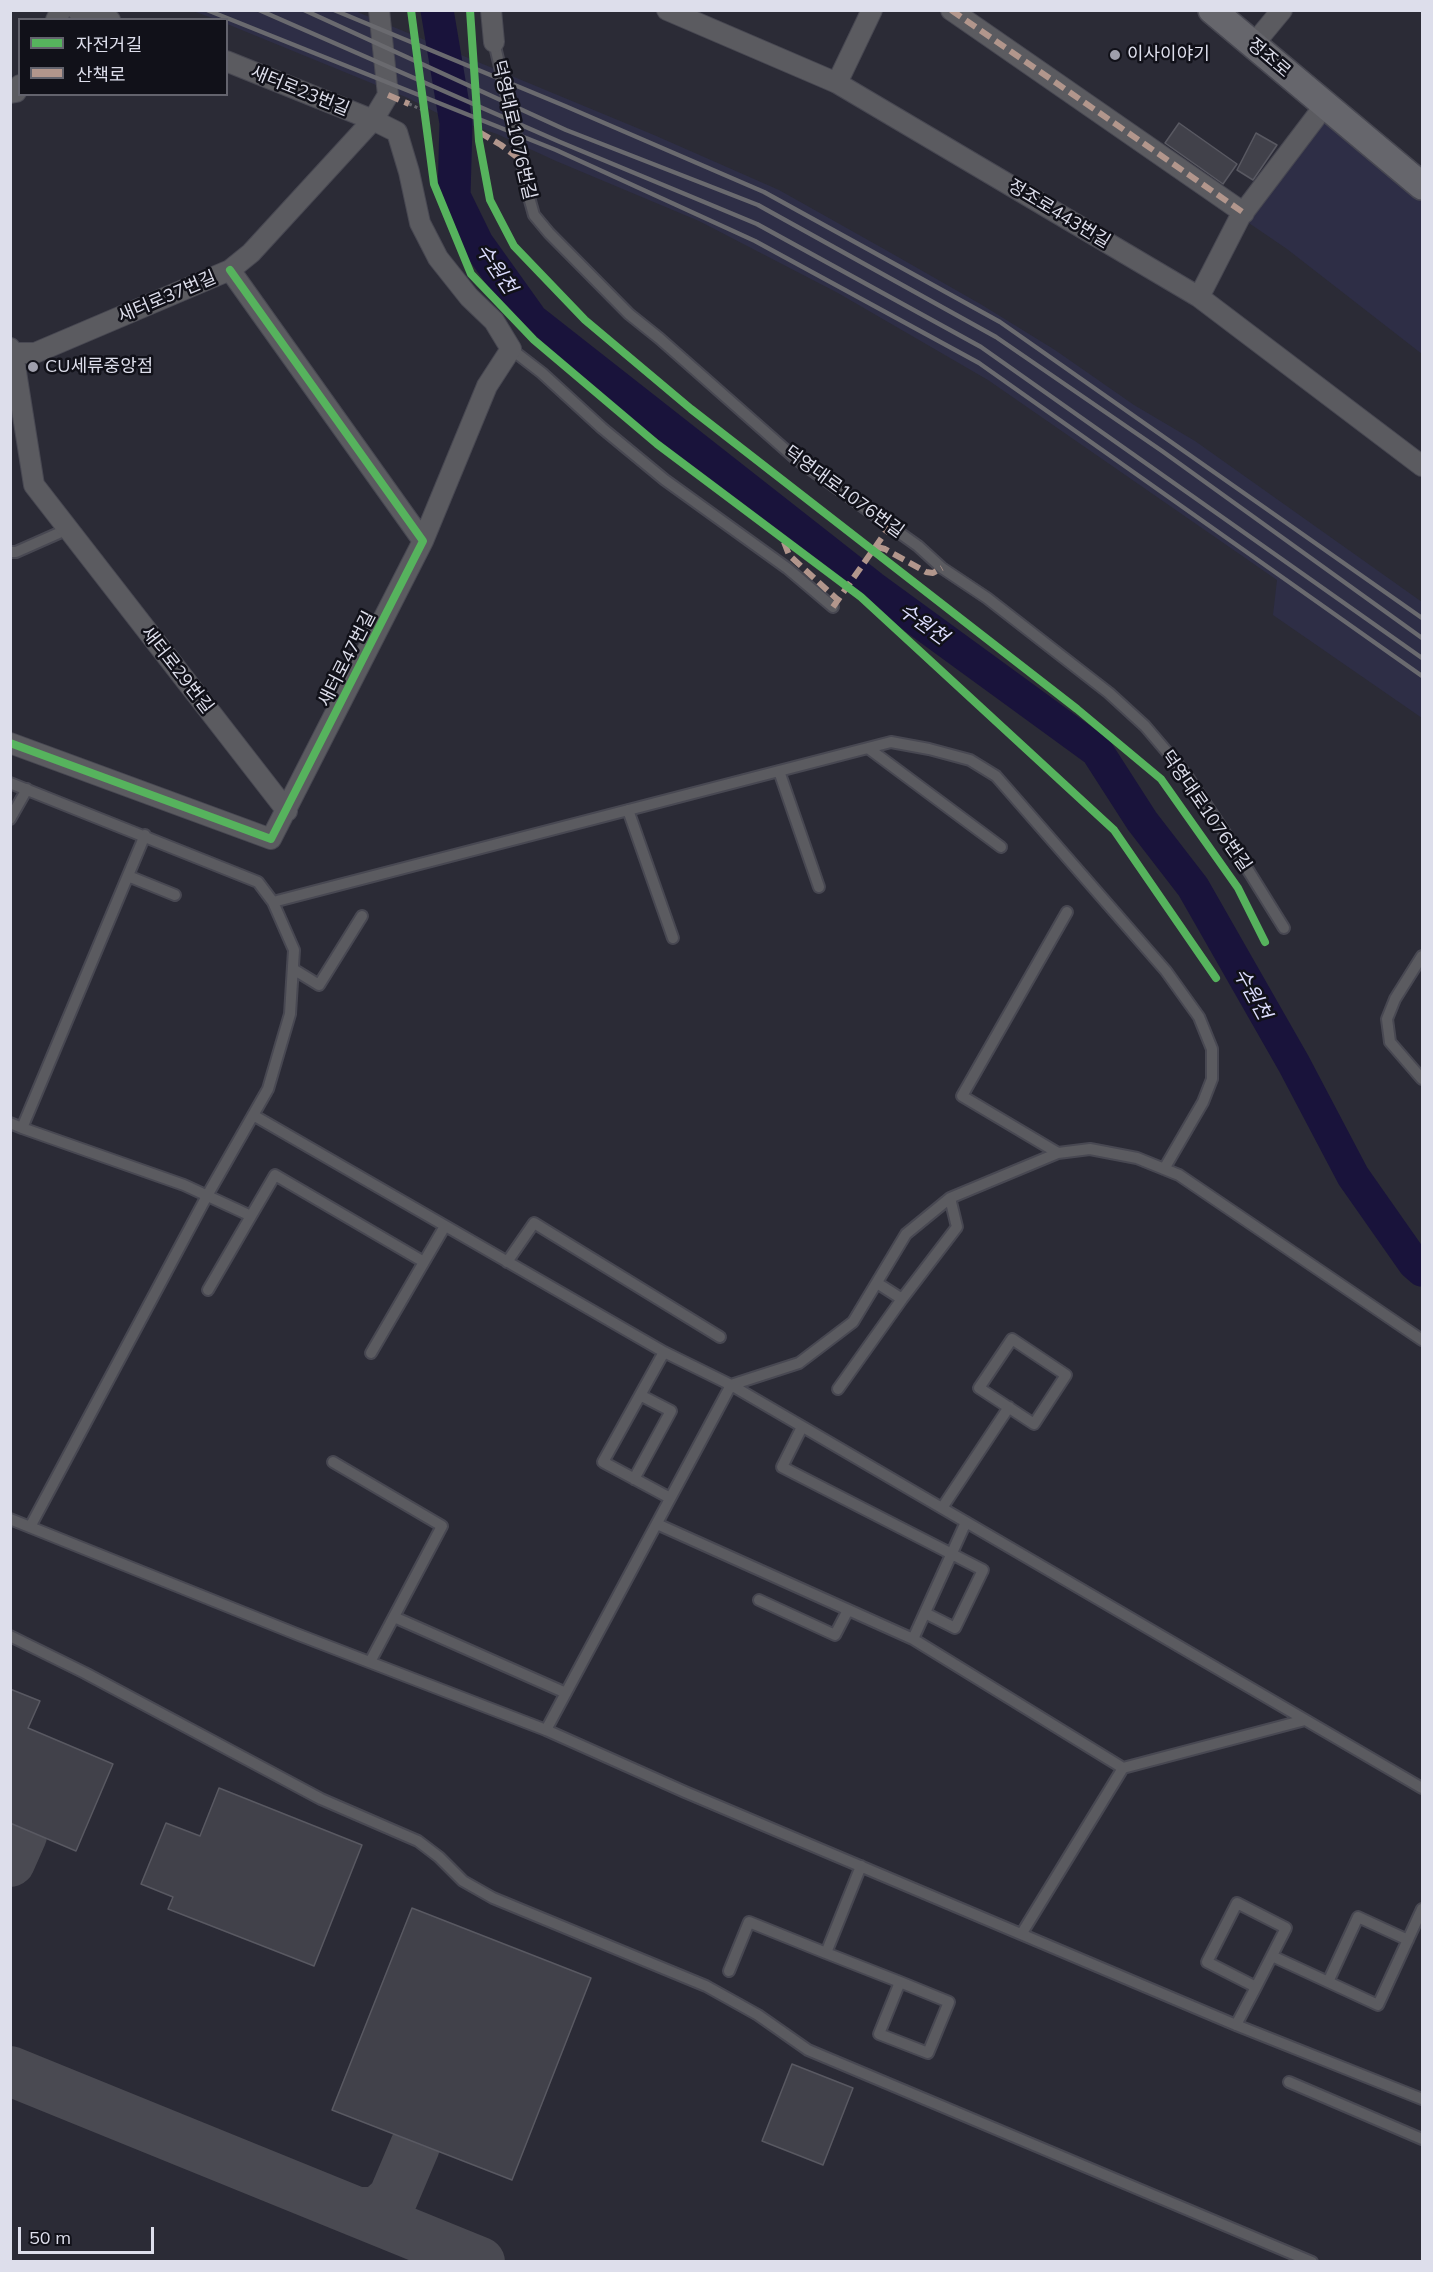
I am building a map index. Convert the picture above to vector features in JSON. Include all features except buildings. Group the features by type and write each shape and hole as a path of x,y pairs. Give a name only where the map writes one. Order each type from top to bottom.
{"street":[{"path":"76,10 103,18"},
{"name":"새터로37번길","path":"11,352 34,353 230,270 251,253 373,120 388,95 379,10"},
{"name":"덕영대로1076번길","path":"491,10 494,42"},
{"name":"정조로443번길","path":"666,10 837,82 1199,297 1422,465"},
{"path":"837,82 872,10"},
{"path":"951,10 1242,215"},
{"name":"정조로","path":"1212,10 1422,186"},
{"path":"1253,45 1282,10"},
{"name":"새터로23번길","path":"228,62 373,120 397,132 409,172 420,223 438,258 469,297 494,321 511,349"},
{"path":"1199,297 1242,215 1325,105"},
{"path":"230,270 423,541"},
{"name":"새터로47번길","path":"10,743 271,839 423,541 487,386 511,349"},
{"name":"새터로29번길","path":"11,352 34,485 287,811"}],"lane":[{"name":"덕영대로1076번길","path":"494,42 534,215 549,233 629,314 796,459 908,539 942,568 987,598 1109,693 1145,726 1185,773 1284,927"},
{"path":"511,349 542,373 602,428 665,480 787,568 833,607"},
{"path":"10,552 16,552 68,529"},
{"path":"273,902 891,742 929,748 970,760 996,776 1166,971 1199,1017 1212,1049 1212,1079 1203,1102 1164,1169"},
{"path":"868,748 1001,847"},
{"path":"779,771 819,887"},
{"path":"10,783 258,882 273,902 294,950 291,1014 268,1089 208,1194 30,1527"},
{"path":"10,819 27,789"},
{"path":"628,810 673,938"},
{"path":"22,1128 145,836"},
{"path":"128,876 175,895"},
{"path":"1058,1153 962,1096 1067,912"},
{"path":"293,969 319,985 362,916"},
{"path":"1422,956 1395,999 1387,1019 1390,1042 1422,1079"},
{"path":"253,1115 663,1352 731,1385 1422,1788"},
{"path":"10,1123 208,1194 251,1216"},
{"path":"546,1730 731,1385 799,1363 853,1322 906,1234 950,1198 1058,1153 1090,1149 1137,1158 1179,1175 1422,1340"},
{"path":"208,1290 275,1175 424,1262"},
{"path":"838,1389 957,1227 950,1198"},
{"path":"507,1262 534,1223 720,1337"},
{"path":"371,1353 445,1226"},
{"path":"877,1283 902,1299"},
{"path":"1012,1339 1066,1375 1034,1424 1009,1407 979,1388 1012,1339"},
{"path":"663,1352 603,1462 670,1498"},
{"path":"634,1479 671,1411 640,1395"},
{"path":"942,1508 1009,1407"},
{"path":"802,1427 782,1467 983,1570 955,1628 925,1613"},
{"path":"333,1462 442,1526 370,1662"},
{"path":"10,1519 546,1730 685,1792 1236,2025 1422,2099"},
{"path":"913,1639 966,1522"},
{"path":"657,1524 913,1639 1123,1768"},
{"path":"759,1600 835,1635 848,1610"},
{"path":"394,1617 566,1693"},
{"path":"10,1636 85,1673 321,1799 418,1841 439,1857 463,1881 493,1898 706,1986 758,2014 808,2050 1312,2262"},
{"path":"1022,1933 1123,1768 1305,1720"},
{"path":"826,1953 861,1866"},
{"path":"1236,2025 1256,1987 1272,1956 1286,1928 1237,1903 1207,1962 1256,1987"},
{"path":"1272,1956 1378,2005 1408,1940 1419,1927 1422,1910"},
{"path":"1328,1982 1358,1917 1408,1940"},
{"path":"729,1971 749,1922 900,1982 948,2002 928,2053 879,2034 900,1982"},
{"path":"1289,2082 1422,2139"}],"path":[{"path":"411,10 434,184 467,264"},
{"path":"409,104 423,110"},
{"path":"518,324 657,444 861,597 1114,830 1216,978"}],"shaded area":[{"path":"193,11 355,11 654,135 779,190 982,305 1055,350 1134,405 1195,441 1422,602 1422,718 1273,615 1277,580 988,380 838,293 699,221 497,134 441,115 408,98 228,24 228,18 212,18"},
{"path":"1325,105 1422,191 1422,354 1287,249 1240,217"}],"waterway":[{"name":"수원천","path":"437,10 456,123 454,196 477,243 532,320 872,587 1097,751 1142,821 1193,887 1294,1064 1353,1176 1414,1263 1422,1270"}],"taxiway":[{"path":"10,1862 22,1835"},
{"path":"10,2071 480,2262"},
{"path":"361,2212 381,2209 393,2198 415,2146"}],"railway":[{"path":"207,10 227,18"},
{"path":"259,10 560,142 757,224 981,347 1422,658"},
{"path":"304,10 566,130 758,205 996,337 1162,451 1422,638"},
{"path":"334,10 764,192 1000,322 1422,618"},
{"path":"228,18 556,150 755,241 979,363 1422,676"}],"marked path":[{"path":"951,10 1244,213"},
{"path":"388,95 409,104"},
{"path":"479,132 522,161"},
{"path":"833,607 890,526"},
{"path":"784,542 789,555 838,600"},
{"path":"877,547 885,549 926,572 933,573 942,568"}],"cycle path":[{"path":"411,10 434,184 471,274 534,340 657,444 861,597 1114,830 1216,978"},
{"path":"470,10 479,141 490,200 514,246 585,320 691,409 1077,709 1161,779 1238,888 1265,942"},
{"path":"10,743 271,839 423,541 230,270"}],"place":[{"name":"이사이야기","path":"1115,55"},
{"name":"CU세류중앙점","path":"33,367"}]}
